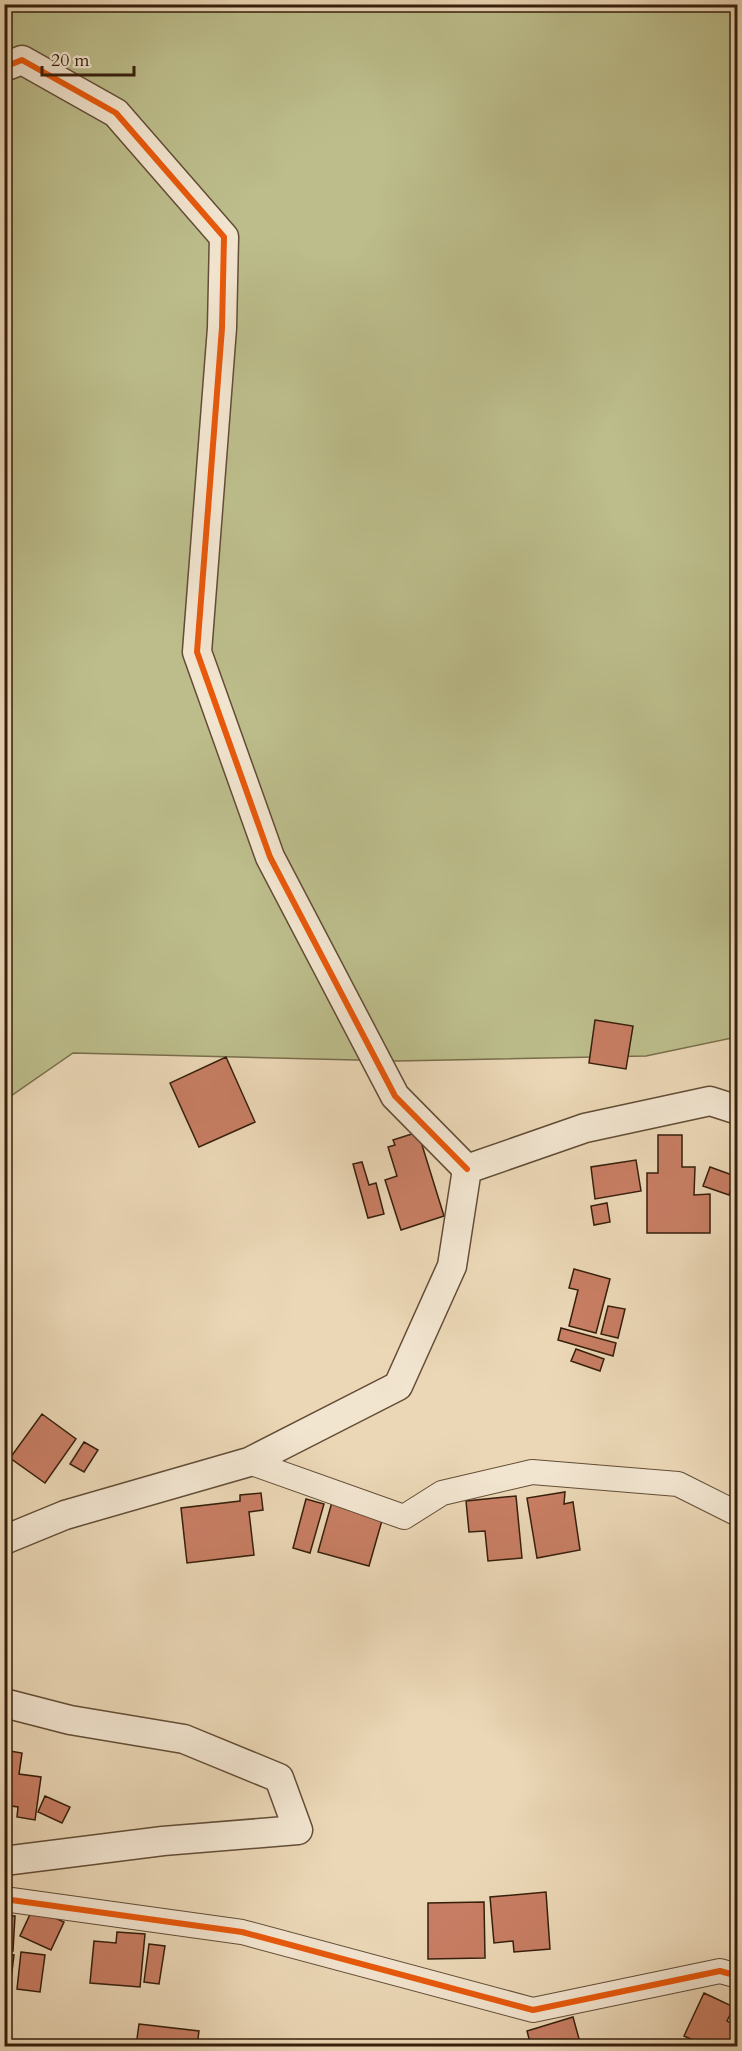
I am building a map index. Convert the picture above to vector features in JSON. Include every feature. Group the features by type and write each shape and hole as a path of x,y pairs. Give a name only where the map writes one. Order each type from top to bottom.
{"street":[{"path":"4,68 22,60 116,113 224,237 222,328 197,652 270,856 395,1096 467,1169"},
{"path":"467,1169 585,1128 710,1101 738,1110"},
{"path":"4,1540 65,1515 249,1462 398,1386 452,1266 467,1169"},
{"path":"249,1462 404,1517 442,1493 532,1472 678,1485 738,1514"},
{"path":"4,1703 70,1720 184,1740 279,1778 298,1830 163,1841 4,1861"},
{"path":"4,1899 242,1932 533,2010 720,1971 738,1976"}],"green space":[{"path":"5,5 737,5 737,1037 646,1056 397,1061 73,1053 5,1100"}],"building":[{"path":"595,1020 633,1026 626,1069 589,1063"},
{"path":"226,1057 255,1122 199,1147 170,1083"},
{"path":"418,1132 444,1216 401,1230 385,1180 397,1176 388,1147 395,1145 393,1140"},
{"path":"658,1135 682,1135 682,1167 695,1167 694,1195 710,1194 710,1233 647,1233 647,1173 658,1173"},
{"path":"636,1160 641,1191 595,1199 591,1167"},
{"path":"362,1162 369,1185 376,1183 384,1214 368,1218 353,1164"},
{"path":"710,1167 735,1176 729,1195 703,1186"},
{"path":"607,1203 610,1222 594,1225 591,1206"},
{"path":"574,1269 610,1279 596,1333 569,1326 578,1290 569,1288"},
{"path":"608,1306 625,1309 618,1338 601,1334"},
{"path":"561,1328 616,1343 613,1356 558,1340"},
{"path":"576,1349 604,1359 600,1371 571,1361"},
{"path":"42,1414 76,1439 45,1483 10,1458"},
{"path":"84,1442 98,1450 84,1472 70,1464"},
{"path":"565,1492 564,1504 573,1502 580,1550 537,1558 527,1498"},
{"path":"261,1493 263,1510 249,1512 254,1555 187,1563 181,1508 240,1501 240,1495"},
{"path":"516,1496 522,1558 488,1561 485,1531 469,1532 466,1501"},
{"path":"306,1499 324,1504 310,1553 293,1548"},
{"path":"332,1502 383,1517 369,1566 318,1552"},
{"path":"4,1750 22,1753 19,1774 41,1777 35,1820 17,1817 18,1807 4,1805"},
{"path":"45,1796 70,1807 62,1823 38,1812"},
{"path":"546,1892 550,1949 514,1952 513,1941 494,1943 490,1897"},
{"path":"484,1902 485,1958 428,1959 428,1903"},
{"path":"33,1908 64,1922 51,1950 20,1936"},
{"path":"6,1916 15,1916 13,1951 4,1951"},
{"path":"117,1932 145,1934 140,1987 90,1983 94,1941 116,1943"},
{"path":"149,1944 165,1946 159,1984 144,1982"},
{"path":"21,1952 45,1955 40,1992 17,1989"},
{"path":"4,1954 14,1955 9,1996 4,1995"},
{"path":"704,1993 734,2007 727,2021 737,2026 727,2046 707,2046 684,2036"},
{"path":"573,2017 581,2046 531,2046 527,2031"},
{"path":"139,2024 199,2031 197,2046 136,2046"}],"cycle path":[{"path":"4,67 22,60 116,113 224,237 222,328 197,652 270,857 395,1096 467,1169"},
{"path":"4,1899 242,1932 533,2010 720,1971 738,1976"}]}
